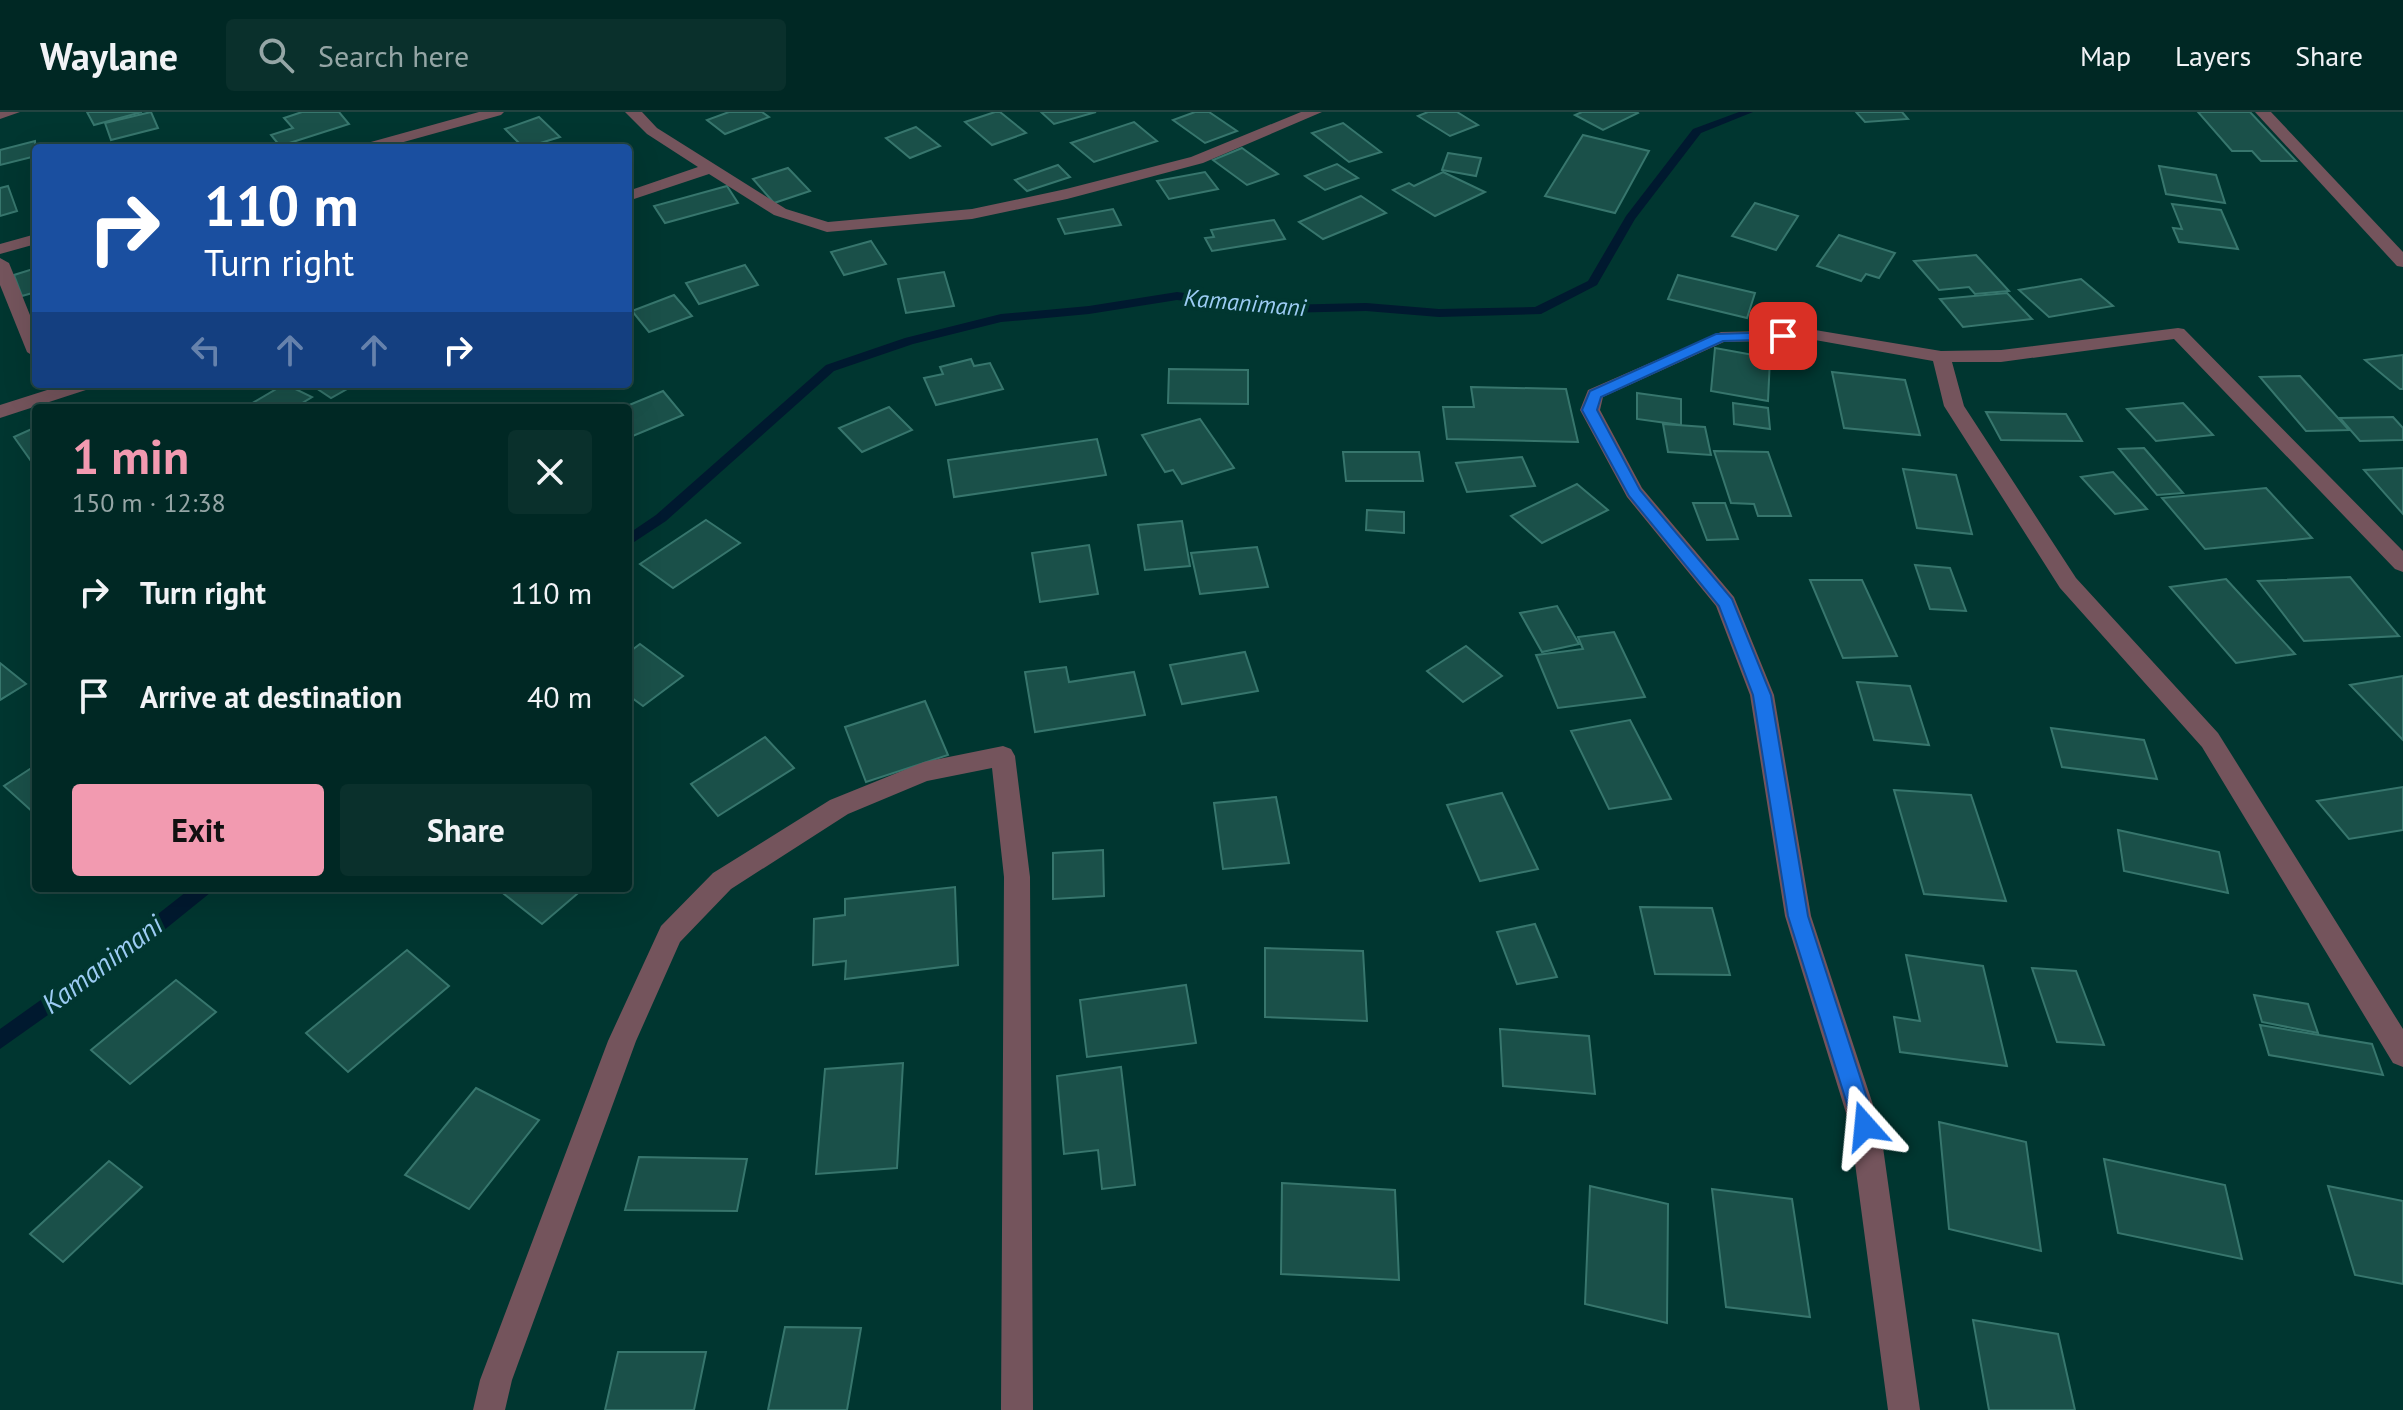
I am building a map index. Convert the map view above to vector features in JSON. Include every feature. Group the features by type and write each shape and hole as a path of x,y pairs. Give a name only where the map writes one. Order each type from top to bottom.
{"street":[{"path":"0,114 12,112"},
{"path":"380,144 496,112"},
{"path":"633,112 652,131 780,212 827,227 972,214 1067,194 1197,160 1314,112"},
{"path":"2263,112 2403,262"},
{"path":"632,195 711,168"},
{"path":"0,249 32,240"},
{"path":"0,263 32,342"},
{"path":"1904,1410 1865,1126 1798,916 1762,695 1726,603 1634,492 1590,410 1595,394 1721,337 1815,335 1941,357 2001,356 2178,333 2403,564"},
{"path":"1941,357 1954,406 2068,583 2210,740 2403,1054"},
{"path":"0,412 51,389"},
{"path":"489,1410 496,1380 622,1041 670,934 722,881 839,807 924,772 1003,756 1017,877 1017,1410"}],"building":[{"path":"87,112 142,112 94,125"},
{"path":"151,112 158,128 111,140 105,123"},
{"path":"302,112 339,112 349,124 278,144 271,135 293,128 284,118"},
{"path":"729,112 762,112 769,117 725,134 707,120"},
{"path":"1000,112 1026,133 992,145 965,122"},
{"path":"1041,112 1096,112 1054,124"},
{"path":"1195,112 1209,112 1237,131 1205,143 1173,120"},
{"path":"1428,112 1457,112 1478,125 1450,136 1418,116"},
{"path":"1582,112 1638,113 1603,130 1575,115"},
{"path":"1856,112 1902,112 1908,119 1865,122"},
{"path":"2198,112 2250,112 2296,161 2261,161 2252,151 2232,151"},
{"path":"539,117 560,137 537,144 520,144 505,129"},
{"path":"1134,122 1157,141 1094,162 1071,143"},
{"path":"1343,123 1381,152 1349,162 1312,133"},
{"path":"916,127 940,146 910,158 886,138"},
{"path":"1583,135 1649,151 1615,213 1545,196"},
{"path":"35,141 32,157 0,165 0,150"},
{"path":"1242,148 1278,174 1247,185 1213,160"},
{"path":"1448,153 1481,158 1476,176 1442,170"},
{"path":"1337,164 1358,178 1325,190 1305,176"},
{"path":"1058,165 1070,177 1027,191 1015,180"},
{"path":"2159,166 2216,175 2225,203 2166,194"},
{"path":"788,168 810,191 774,203 753,179"},
{"path":"1205,172 1218,189 1169,199 1157,181"},
{"path":"1443,172 1485,192 1435,216 1393,190 1409,183 1414,186"},
{"path":"8,186 17,211 0,216 0,188"},
{"path":"727,186 738,203 665,223 654,206"},
{"path":"1361,196 1386,213 1323,239 1299,222"},
{"path":"1755,203 1798,216 1776,250 1732,236"},
{"path":"2172,204 2221,210 2238,249 2179,242 2173,228 2182,229"},
{"path":"1113,209 1121,225 1065,234 1058,219"},
{"path":"1274,220 1285,239 1212,251 1205,238 1214,237 1211,230"},
{"path":"1839,235 1895,253 1879,278 1866,274 1861,281 1817,266"},
{"path":"871,241 886,264 844,275 831,252"},
{"path":"1976,255 2009,291 1975,294 1969,287 1939,290 1914,261"},
{"path":"745,265 758,285 699,304 686,283"},
{"path":"32,269 32,293 22,296 14,275"},
{"path":"944,272 954,306 906,313 898,279"},
{"path":"1678,275 1755,293 1747,318 1668,299"},
{"path":"2081,279 2113,306 2049,317 2019,290"},
{"path":"2007,293 2032,319 1963,327 1940,299"},
{"path":"674,295 692,316 649,332 632,311"},
{"path":"1715,348 1770,358 1768,401 1711,391"},
{"path":"2403,355 2403,389 2365,360"},
{"path":"971,359 974,366 990,363 1003,389 936,405 924,378 943,374 940,367"},
{"path":"1169,369 1248,370 1248,404 1168,403"},
{"path":"1832,372 1905,380 1920,435 1844,428"},
{"path":"2300,376 2349,430 2306,431 2260,377"},
{"path":"1471,387 1566,389 1578,442 1447,439 1443,407 1474,407"},
{"path":"278,388 293,388 312,397 301,404 251,404"},
{"path":"316,388 349,388 331,398"},
{"path":"663,391 683,415 632,436 632,404"},
{"path":"1637,393 1681,399 1681,425 1637,419"},
{"path":"1733,403 1768,408 1770,429 1734,424"},
{"path":"2183,403 2213,435 2156,441 2127,409"},
{"path":"889,407 912,430 862,452 839,428"},
{"path":"1986,412 2066,414 2082,441 2001,440"},
{"path":"2393,417 2403,428 2403,440 2360,441 2340,418"},
{"path":"1200,419 1234,468 1182,484 1173,470 1165,472 1142,435"},
{"path":"1663,424 1705,427 1711,455 1668,452"},
{"path":"32,429 32,462 14,437"},
{"path":"1097,439 1106,475 954,497 948,460"},
{"path":"2144,448 2183,493 2157,495 2119,449"},
{"path":"1714,451 1768,452 1791,516 1758,516 1754,504 1731,503"},
{"path":"1343,452 1419,452 1423,481 1346,481"},
{"path":"1522,457 1535,486 1467,492 1456,463"},
{"path":"2403,468 2403,514 2364,470"},
{"path":"1903,469 1956,475 1972,534 1917,528"},
{"path":"2113,472 2147,509 2115,514 2081,477"},
{"path":"1577,484 1608,510 1542,543 1511,516"},
{"path":"2266,488 2312,538 2205,549 2162,498"},
{"path":"1693,503 1725,503 1738,539 1707,540"},
{"path":"1367,510 1404,512 1404,533 1366,530"},
{"path":"706,520 740,543 673,588 640,564"},
{"path":"1182,521 1190,566 1145,570 1138,525"},
{"path":"1089,545 1098,594 1040,602 1032,553"},
{"path":"1257,547 1268,587 1200,594 1191,553"},
{"path":"1915,565 1950,568 1966,611 1930,609"},
{"path":"2350,577 2399,636 2304,641 2258,581"},
{"path":"2226,579 2295,654 2236,663 2170,587"},
{"path":"1810,580 1862,580 1897,656 1843,658"},
{"path":"1557,606 1579,644 1542,652 1520,613"},
{"path":"1614,632 1645,697 1558,708 1536,655 1583,649 1578,637"},
{"path":"640,644 683,676 643,706 632,698 632,650"},
{"path":"1466,646 1502,676 1463,702 1427,671"},
{"path":"1245,652 1258,691 1182,704 1170,665"},
{"path":"0,663 26,684 0,700"},
{"path":"1066,667 1069,682 1134,672 1145,715 1035,732 1025,672"},
{"path":"2403,676 2403,740 2350,685"},
{"path":"1857,682 1910,686 1929,745 1874,740"},
{"path":"925,701 948,755 866,782 845,727"},
{"path":"1630,720 1671,799 1609,809 1571,731"},
{"path":"2051,728 2144,740 2157,779 2062,767"},
{"path":"765,737 794,768 718,816 691,784"},
{"path":"32,768 32,811 4,786"},
{"path":"2403,787 2403,830 2349,839 2317,801"},
{"path":"1894,790 1971,795 2006,901 1924,894"},
{"path":"1502,793 1538,869 1480,881 1447,805"},
{"path":"1276,797 1289,863 1223,869 1214,803"},
{"path":"2118,830 2219,852 2228,893 2124,871"},
{"path":"1103,850 1104,896 1053,899 1053,853"},
{"path":"955,887 958,965 845,979 846,961 813,965 814,919 845,915 845,899"},
{"path":"502,892 579,892 542,924"},
{"path":"1640,907 1712,908 1730,975 1655,974"},
{"path":"1535,924 1557,977 1517,984 1497,932"},
{"path":"1265,948 1363,951 1367,1021 1265,1017"},
{"path":"407,950 449,986 348,1072 306,1033"},
{"path":"1906,955 1983,966 2007,1066 1900,1052 1894,1017 1920,1021"},
{"path":"2032,968 2076,971 2104,1045 2057,1042"},
{"path":"176,980 216,1012 130,1084 91,1050"},
{"path":"1186,985 1196,1043 1087,1057 1080,1000"},
{"path":"2254,995 2308,1004 2318,1033 2262,1022"},
{"path":"2260,1025 2372,1044 2383,1075 2269,1055"},
{"path":"1500,1029 1589,1036 1595,1094 1503,1086"},
{"path":"903,1063 897,1168 816,1174 825,1069"},
{"path":"1121,1067 1135,1185 1102,1189 1098,1150 1064,1154 1057,1076"},
{"path":"476,1088 539,1120 469,1209 405,1175"},
{"path":"1939,1122 2026,1142 2041,1251 1949,1229"},
{"path":"639,1157 747,1159 737,1211 625,1210"},
{"path":"2104,1159 2225,1185 2242,1259 2118,1233"},
{"path":"109,1161 142,1187 63,1262 30,1234"},
{"path":"1282,1183 1395,1190 1399,1280 1281,1274"},
{"path":"1590,1186 1668,1204 1667,1323 1585,1304"},
{"path":"2328,1186 2403,1201 2403,1284 2355,1275"},
{"path":"1712,1189 1792,1199 1810,1317 1726,1307"},
{"path":"1973,1320 2058,1334 2075,1410 1989,1410"},
{"path":"785,1327 861,1328 847,1410 768,1410"},
{"path":"618,1352 706,1352 694,1410 605,1410"}],"waterway":[{"name":"Kamanimani","path":"632,538 661,518 830,368 909,341 1001,318 1089,310 1177,296 1281,309 1366,307 1439,313 1537,311 1593,283 1630,218 1697,131 1748,112"},
{"name":"Kamanimani","path":"0,1040 131,946 199,892"}],"route":[{"path":"1783,336 1721,337 1595,394 1590,410 1634,492 1726,603 1762,695 1798,916 1865,1126"}]}
